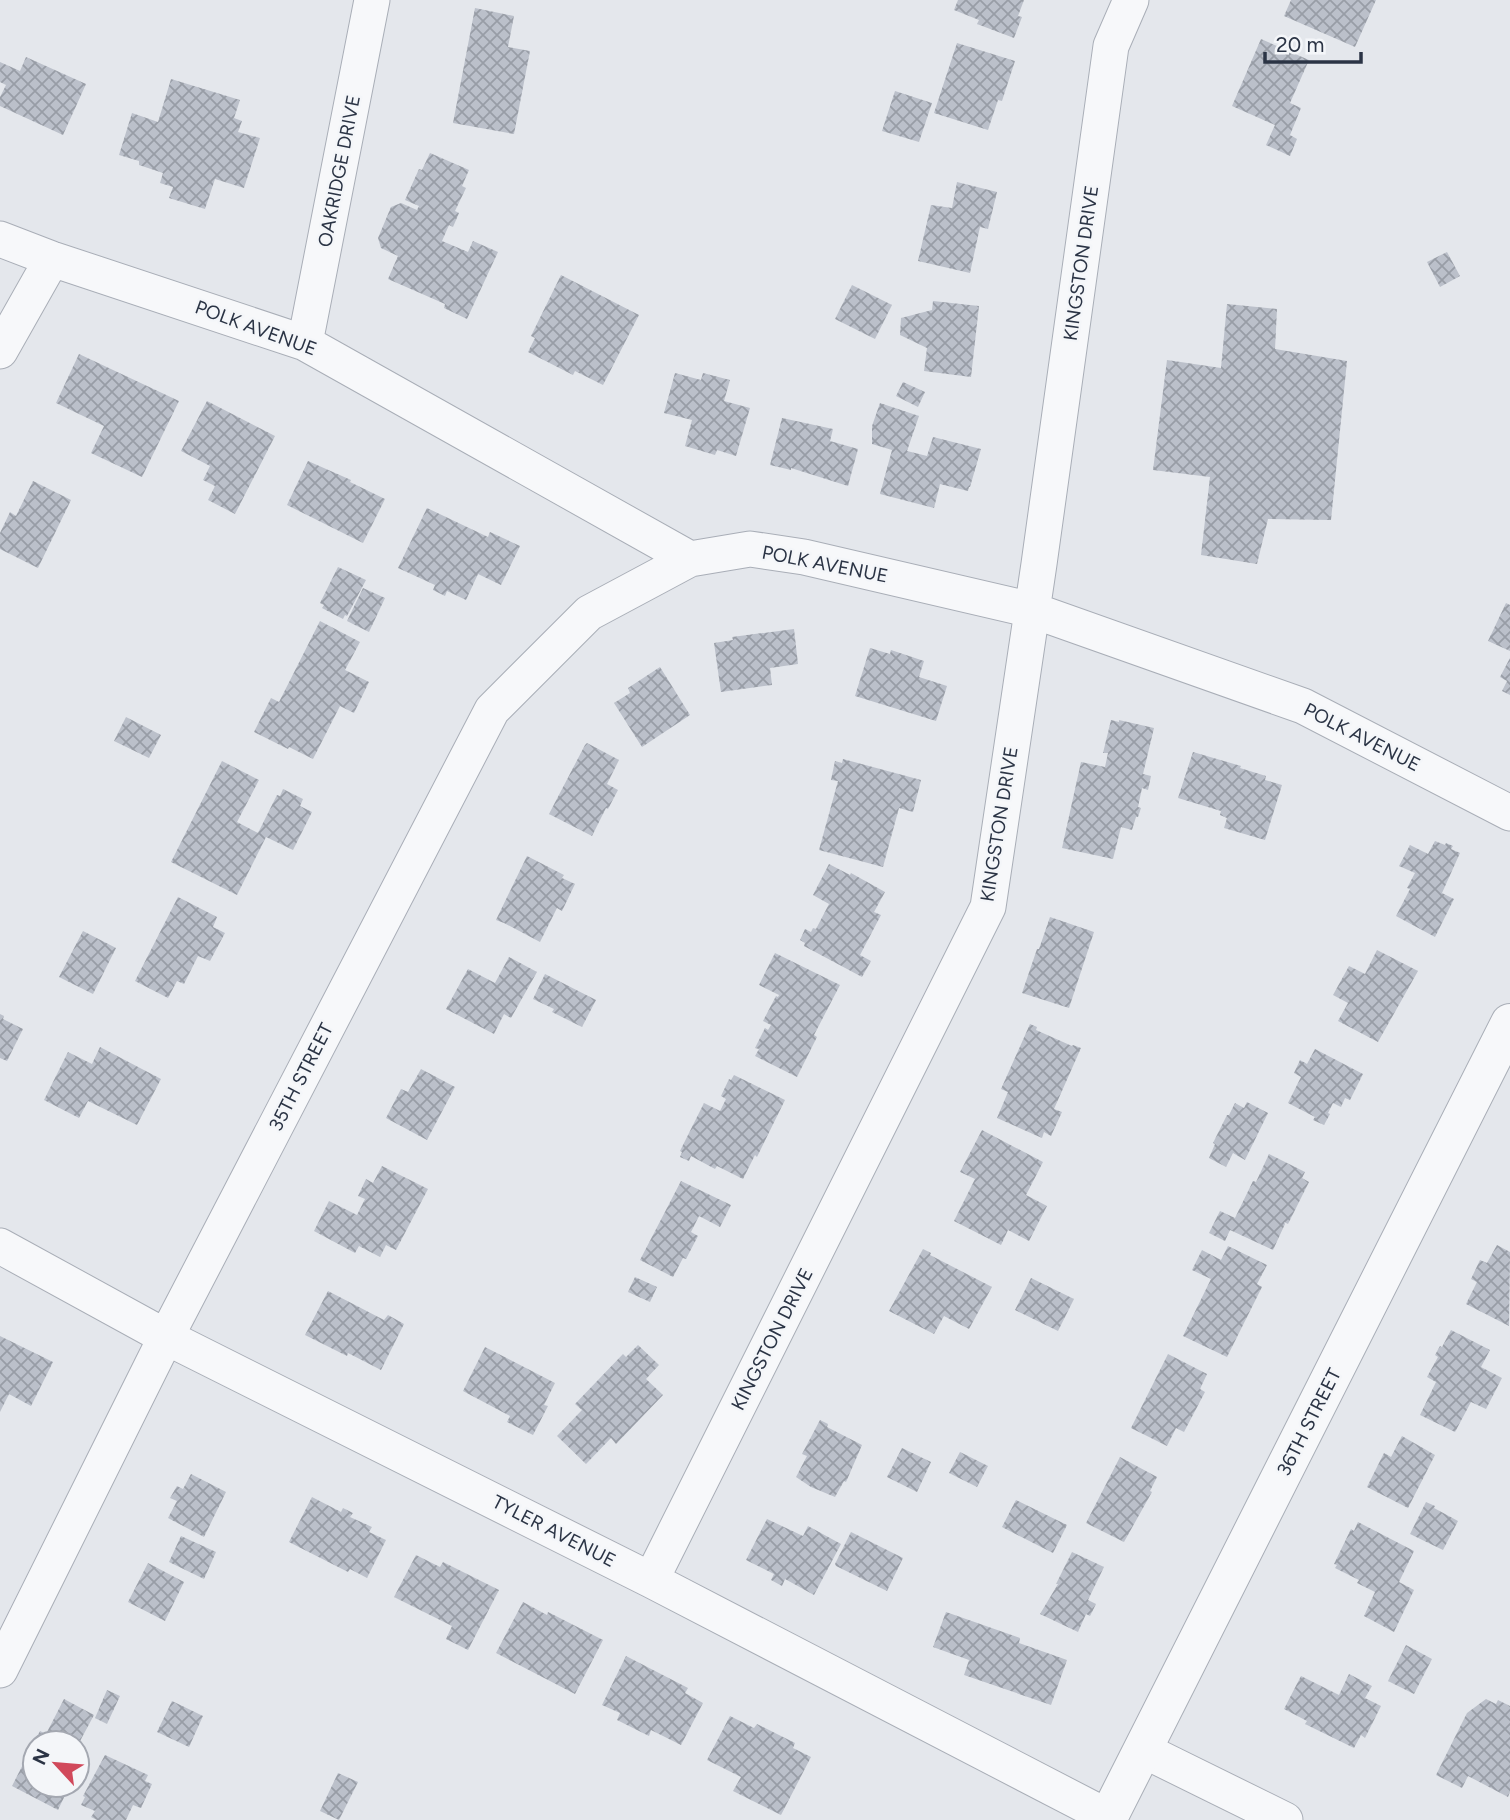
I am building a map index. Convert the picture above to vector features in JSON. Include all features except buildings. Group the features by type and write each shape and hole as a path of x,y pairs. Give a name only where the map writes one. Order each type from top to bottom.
{"street":[{"name":"OAKRIDGE DRIVE","path":"306,343 372,0"},
{"name":"KINGSTON DRIVE","path":"651,1580 988,906 1111,46 1131,0"},
{"name":"POLK AVENUE","path":"0,239 52,259 306,343 690,559 750,549 804,557 1032,610 1303,706 1510,813"},
{"path":"0,351 52,259"},
{"name":"35TH STREET","path":"0,1670 166,1337 492,710 589,613 690,559"},
{"name":"36TH STREET","path":"1108,1818 1510,1023"},
{"name":"TYLER AVENUE","path":"0,1246 166,1337 651,1580 1108,1818"},
{"path":"1143,1750 1284,1820"}]}
